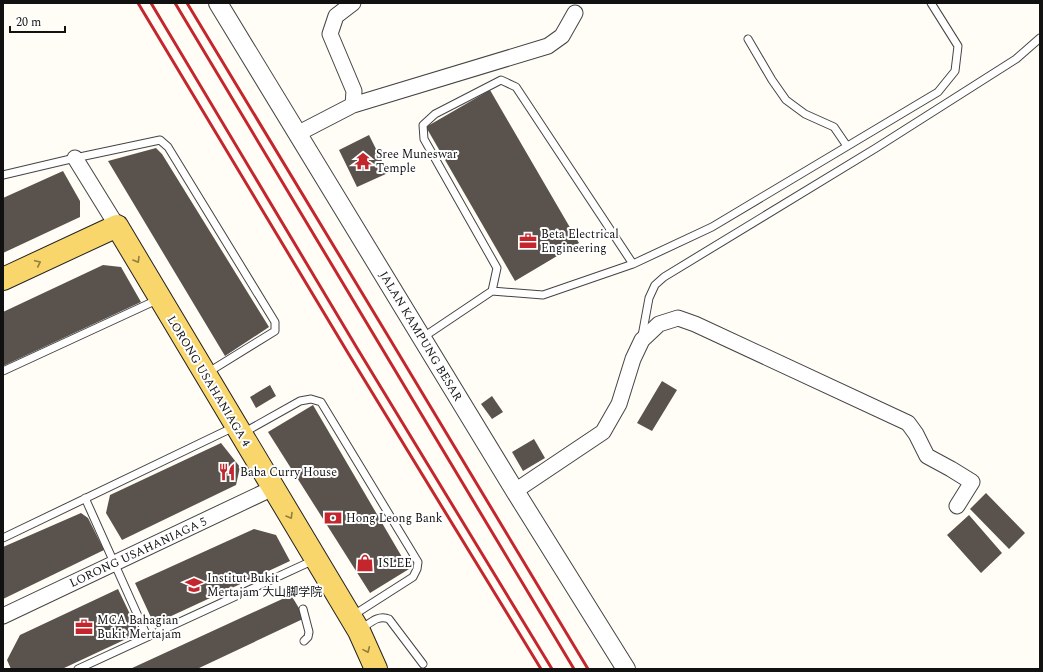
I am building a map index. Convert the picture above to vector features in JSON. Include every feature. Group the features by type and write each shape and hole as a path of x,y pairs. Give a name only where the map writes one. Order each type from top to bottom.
{"main road":[{"path":"3,279 117,226"},
{"name":"LORONG USAHANIAGA 4","path":"117,226 355,624 376,669"}],"street":[{"name":"JALAN KAMPUNG BESAR","path":"218,3 515,491 626,669"},
{"path":"353,3 336,16 330,34 354,91 353,105"},
{"path":"297,134 353,105 548,46 562,36 575,13"},
{"name":"LORONG USAHANIAGA 4","path":"75,158 117,226"},
{"path":"515,491 603,432 619,404 633,360 642,340 659,324 678,318 695,324 908,423 916,434 927,456 972,482 957,506"},
{"name":"LORONG USAHANIAGA 5","path":"3,616 273,488"}],"lane":[{"path":"422,338 492,291 543,295 633,264 712,227 938,92 955,72 958,46 931,3"},
{"path":"642,340 648,298 654,285 664,276 876,148 1016,59 1040,38"},
{"path":"748,39 772,80 786,100 805,114 834,127 848,146"},
{"path":"492,291 497,268 424,139 423,125 435,114 501,80 516,87 633,264"},
{"path":"3,175 160,140 168,147 275,322 275,331 205,374"},
{"path":"3,371 160,298"},
{"path":"3,538 85,498 300,402 311,399 321,402 418,562 417,569 413,577 355,624"},
{"path":"85,498 148,636"},
{"path":"78,669 316,559"},
{"path":"303,609 309,632 308,637 304,641"},
{"path":"355,624 384,617 389,619 423,664"}],"building":[{"path":"490,90 579,243 515,281 426,127"},
{"name":"Sree Muneswar Temple","path":"369,135 388,173 357,187 339,150"},
{"path":"156,148 162,154 269,327 225,356 108,161"},
{"path":"63,171 80,201 80,217 3,253 3,198"},
{"path":"103,265 121,267 141,302 3,366 3,312"},
{"path":"662,381 677,390 652,431 637,423"},
{"path":"270,385 276,396 256,408 250,397"},
{"path":"492,396 503,412 492,419 481,404"},
{"path":"313,405 409,569 370,593 268,432"},
{"path":"534,439 545,458 523,471 512,452"},
{"path":"221,443 240,467 236,485 122,540 106,513 110,495"},
{"path":"986,493 1025,533 1009,549 970,509"},
{"path":"81,513 88,518 104,550 3,599 3,547"},
{"path":"969,515 1002,553 981,573 947,535"},
{"path":"254,529 276,535 290,561 154,624 135,583"},
{"path":"118,589 139,633 62,669 11,669 7,660 20,635"},
{"path":"291,595 305,618 197,669 130,669"}],"railway":[{"path":"138,3 348,353 541,669"},
{"path":"151,3 357,348 552,669"},
{"path":"175,3 574,669"},
{"path":"187,3 588,669"}],"place":[{"name":"Sree Muneswar Temple","path":"363,161"},
{"name":"Beta Electrical Engineering","path":"528,241"},
{"name":"Baba Curry House","path":"227,472"},
{"name":"Hong Leong Bank","path":"333,518"},
{"name":"ISLEE","path":"365,563"},
{"name":"Institut Bukit Mertajam 大山脚学院","path":"194,585"},
{"name":"MCA Bahagian Bukit Mertajam","path":"84,627"}]}
